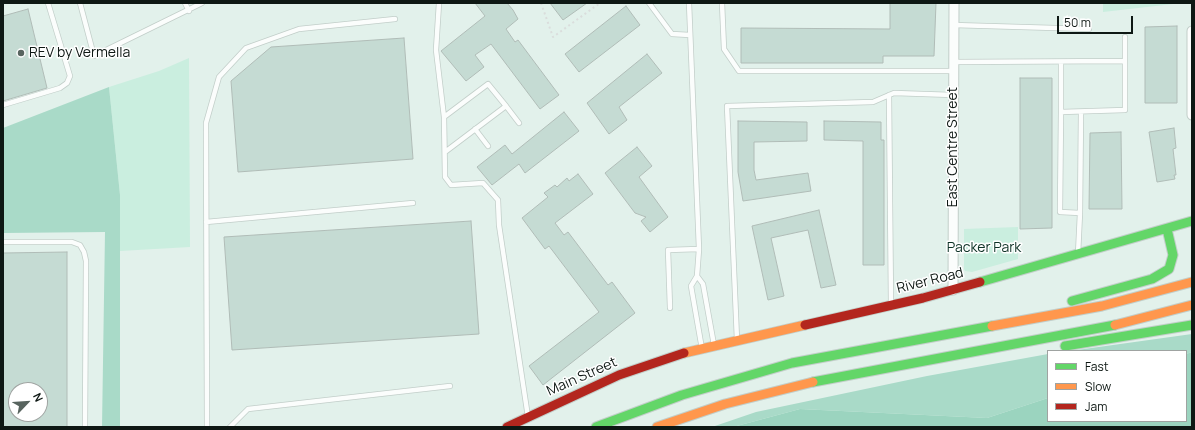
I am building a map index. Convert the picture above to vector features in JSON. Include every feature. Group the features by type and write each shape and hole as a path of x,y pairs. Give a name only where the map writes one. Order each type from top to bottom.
{"main road":[{"name":"River Road","path":"671,356 891,306 1192,221"},
{"path":"901,341 1080,299 1162,275 1169,270 1174,255 1167,229"},
{"path":"596,427 682,395 755,373 828,355 1094,307 1192,282"},
{"path":"657,427 725,404 832,377 1113,325 1192,305"},
{"path":"1026,342 1051,347 1192,325"},
{"name":"Main Street","path":"507,427 619,376 671,356"}],"street":[{"name":"East Centre Street","path":"952,290 954,3"},
{"path":"1192,31 1192,115"}],"lane":[{"path":"3,106 60,88 67,83 70,76 48,3"},
{"path":"80,3 94,56 189,11 202,3"},
{"path":"185,3 189,11"},
{"path":"439,3 436,50 444,116 445,177 451,185 483,183 498,200 499,225 528,417"},
{"path":"649,3 672,34 690,35"},
{"path":"689,3 699,248 696,276 691,286 702,349"},
{"path":"722,3 724,49 739,71 953,67 1061,62 1125,61"},
{"path":"207,427 206,123 219,77 246,48 299,29 395,19"},
{"path":"954,25 1089,29"},
{"path":"1061,112 1125,110 1125,37"},
{"path":"1061,62 1060,212 1080,213"},
{"path":"444,116 488,84 519,123"},
{"path":"737,340 727,106 874,102 894,93 953,95"},
{"path":"889,95 891,306"},
{"path":"445,152 506,106"},
{"path":"1078,254 1081,112"},
{"path":"475,129 488,146"},
{"path":"206,222 414,203"},
{"path":"3,242 72,242 80,245 84,252 86,261 85,427"},
{"path":"670,308 668,250 699,248"},
{"path":"696,276 703,284 714,346"},
{"path":"230,427 248,409 450,386"}],"path":[{"path":"541,3 553,37 600,3"}],"green space":[{"path":"1103,3 1182,3 1103,12"},
{"path":"189,58 190,247 120,251 120,195 109,87 159,71"},
{"name":"Packer Park","path":"1018,227 1018,259 972,272 965,271 964,229"}],"shaded area":[{"path":"109,87 120,195 120,427 102,427 105,232 3,233 3,128"},
{"path":"1192,334 1192,352 1187,354 1187,350 1077,350"},
{"path":"1192,352 1192,427 733,427 800,409 987,418 1047,398 1047,422 1187,422 1187,354"},
{"path":"1047,354 1047,398 987,418 800,409 733,427 712,427 756,412 927,376"}],"building":[{"path":"475,3 507,3 518,19 506,29 515,42 518,40 559,95 540,109 491,44 475,55 484,67 466,81 441,51 485,16"},
{"path":"550,3 587,3 563,20"},
{"path":"890,3 936,3 934,56 883,56 883,63 741,63 741,28 890,29"},
{"path":"626,6 640,25 579,72 565,54"},
{"name":"REV by Vermella","path":"28,9 47,88 3,101 3,16"},
{"path":"1177,26 1177,103 1145,103 1145,27"},
{"path":"404,38 413,159 238,172 231,81 271,47"},
{"path":"647,54 662,73 619,107 627,120 609,134 587,103"},
{"path":"1020,78 1052,78 1052,228 1020,229"},
{"path":"564,112 579,131 525,173 519,164 492,185 477,167 505,145 512,154"},
{"path":"738,121 807,122 807,141 754,142 754,170 756,180 808,173 811,191 743,201 738,172"},
{"path":"824,121 881,122 881,140 884,140 884,265 863,265 863,141 824,140"},
{"path":"1174,128 1176,148 1173,149 1176,175 1174,175 1175,179 1157,182 1149,132"},
{"path":"1121,132 1122,209 1089,209 1090,133"},
{"path":"637,147 652,166 639,177 668,217 650,232 641,221 646,217 635,213 605,173"},
{"path":"578,174 593,194 555,223 564,235 568,232 608,285 612,282 635,313 543,385 529,366 599,312 549,246 545,249 522,218 548,197 544,193 555,185 557,187 567,178 569,181"},
{"path":"819,210 836,285 821,288 808,230 771,238 784,296 768,300 752,226"},
{"path":"471,221 479,334 232,350 224,237"},
{"path":"67,252 67,427 3,427 3,253"}],"traffic: fast":[{"path":"980,282 1192,221"},
{"path":"1072,301 1152,279 1169,269 1173,255 1167,229"},
{"path":"813,382 1115,325"},
{"path":"1065,346 1192,325"},
{"path":"596,427 682,395 792,363 992,326"}],"traffic: slow":[{"path":"992,326 1102,306 1192,282"},
{"path":"1115,325 1192,305"},
{"path":"684,353 805,325"},
{"path":"657,427 725,404 813,382"}],"traffic: jam":[{"path":"805,325 923,298 980,282"},
{"path":"507,427 619,375 684,353"}],"place":[{"name":"REV by Vermella","path":"21,53"}]}
